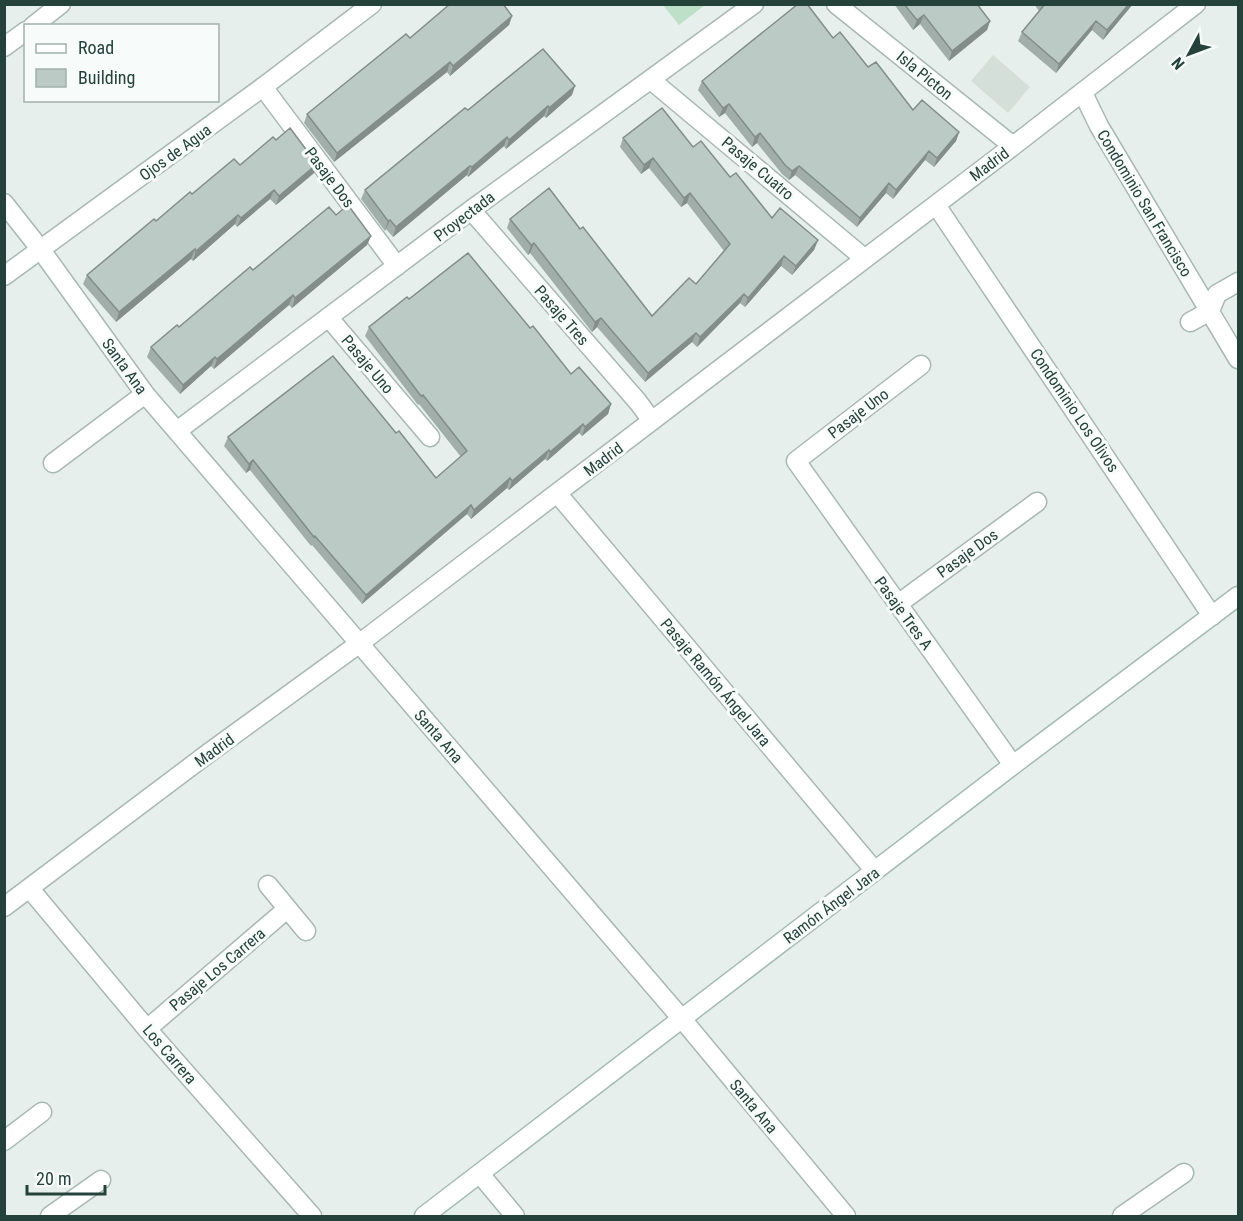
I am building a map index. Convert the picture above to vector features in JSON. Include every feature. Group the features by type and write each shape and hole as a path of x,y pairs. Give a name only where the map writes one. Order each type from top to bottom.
{"street":[{"path":"36,24 61,4"},
{"name":"Ojos de Agua","path":"4,276 263,87 372,4"},
{"name":"Proyectada","path":"177,431 471,210 754,4"},
{"name":"Isla Picton","path":"836,4 1013,146"},
{"name":"Madrid","path":"4,907 210,752 360,644 1083,93 1196,4"},
{"path":"4,47 24,32"},
{"name":"Pasaje Cuatro","path":"651,80 864,258"},
{"name":"Pasaje Dos","path":"263,87 397,266"},
{"name":"Condominio San Francisco","path":"1083,93 1100,126 1239,359"},
{"name":"Santa Ana","path":"4,203 41,250 144,394 682,1018 846,1216"},
{"name":"Condominio Los Olivos","path":"936,205 1212,616"},
{"name":"Pasaje Tres","path":"471,210 638,402 652,422"},
{"path":"1190,322 1210,311 1217,294 1239,282"},
{"name":"Pasaje Uno","path":"329,318 430,437"},
{"name":"Pasaje Uno","path":"796,460 921,365"},
{"path":"53,463 144,394"},
{"name":"Pasaje Tres A","path":"796,460 1013,765"},
{"name":"Pasaje Ramón Ángel Jara","path":"557,494 875,871"},
{"name":"Pasaje Dos","path":"898,604 1037,502"},
{"name":"Ramón Ángel Jara","path":"424,1216 1013,765 1239,596"},
{"path":"268,885 306,931"},
{"name":"Los Carrera","path":"30,889 147,1029 312,1216"},
{"name":"Pasaje Los Carrera","path":"147,1029 287,909"},
{"path":"4,1141 42,1112"},
{"path":"1122,1216 1184,1173"},
{"path":"480,1174 515,1216"},
{"path":"50,1216 101,1179"}],"shaded area":[{"path":"993,55 1030,87 1008,113 971,81"}],"green space":[{"path":"663,5 705,5 679,25"}],"building":[{"path":"450,4 503,4 512,16 453,66 450,62 337,153 307,114 406,34 410,38"},
{"path":"798,4 807,4 833,38 840,32 868,67 876,62 913,110 922,100 959,132 937,158 929,151 896,190 889,183 860,218 799,166 792,171 785,165 760,133 755,137 729,104 723,108 702,81"},
{"path":"904,4 977,4 990,21 952,51 924,15 917,20"},
{"path":"1045,4 1129,4 1107,30 1096,21 1059,64 1022,32"},
{"path":"543,49 575,86 509,140 507,137 472,167 470,166 396,227 390,220 388,221 365,190 465,108 468,110"},
{"path":"662,108 693,147 701,141 730,177 736,173 772,218 780,208 818,240 796,266 784,256 748,298 744,294 700,337 696,333 648,373 601,318 595,322 534,243 531,245 510,219 549,188 580,229 583,227 652,316 689,278 696,284 730,244 690,193 684,198 653,158 644,165 623,138"},
{"path":"290,128 317,164 279,196 274,190 241,218 238,215 119,312 87,275 154,219 156,221 190,192 192,194 234,159 240,165 273,137 276,140"},
{"path":"348,205 371,236 295,298 293,295 183,385 151,347 177,325 179,327 250,267 253,270 329,207 336,215"},
{"path":"468,253 530,328 533,326 571,374 579,367 611,404 585,427 583,424 512,481 510,478 474,510 471,505 366,595 314,537 253,460 249,464 228,437 333,356 396,433 399,431 436,478 467,451 423,395 421,396 369,327"}]}
